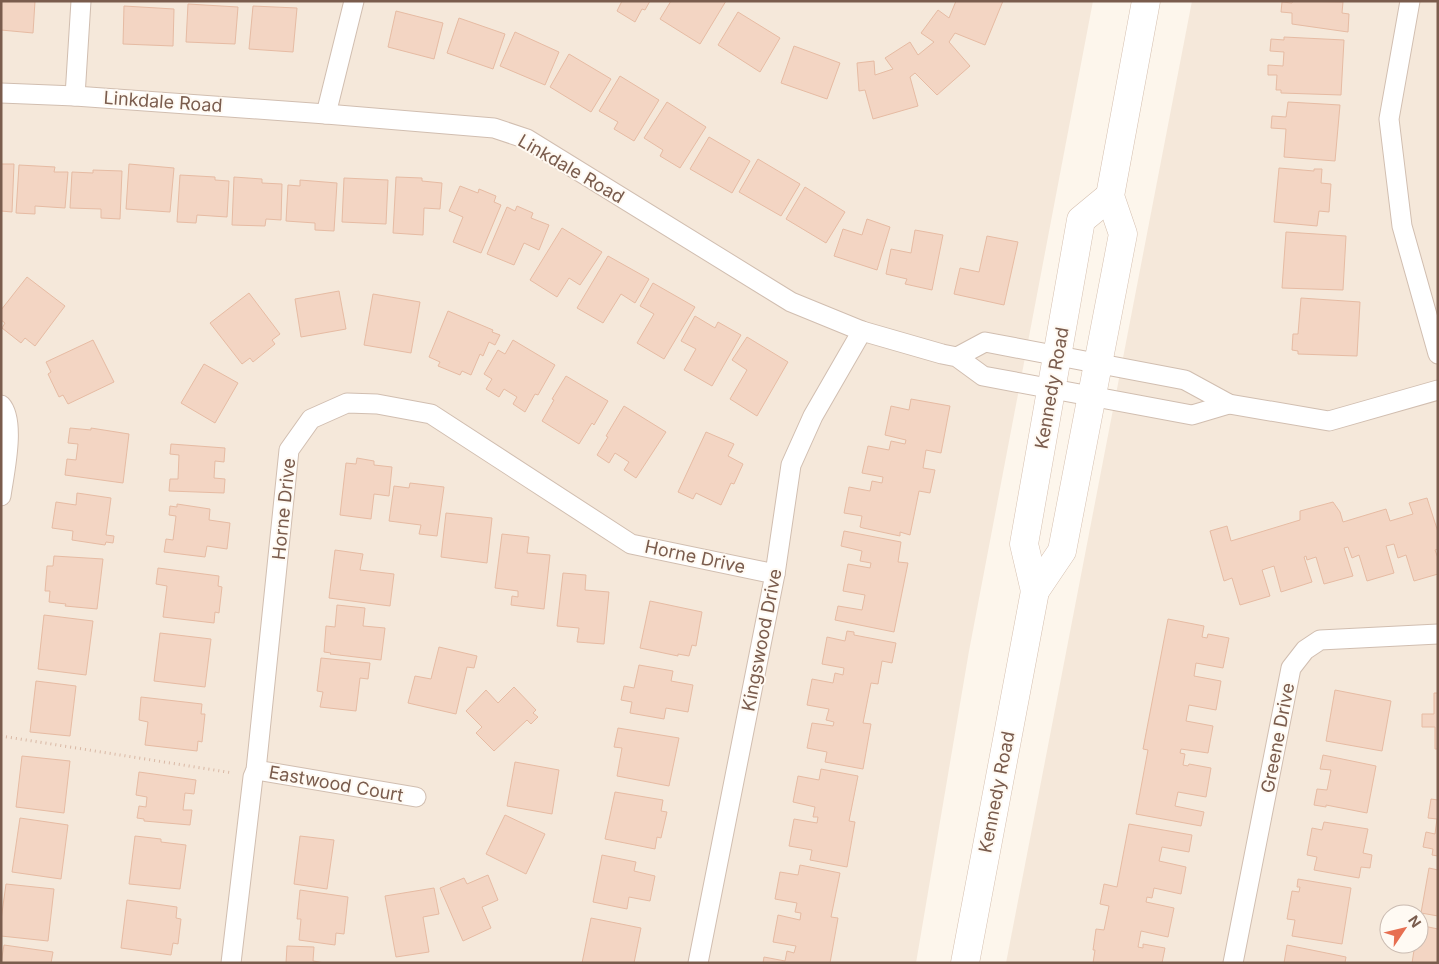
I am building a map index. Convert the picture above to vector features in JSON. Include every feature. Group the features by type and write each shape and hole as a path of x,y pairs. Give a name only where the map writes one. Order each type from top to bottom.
{"main road":[{"name":"Kennedy Road","path":"965,963 1035,591 1062,551 1099,362 1123,234 1110,196 1146,1"},
{"name":"Kennedy Road","path":"1035,591 1024,544 1081,220 1110,196"}],"street":[{"path":"75,96 80,1"},
{"path":"326,114 354,1"},
{"path":"1410,1 1389,119 1402,226 1438,354"},
{"name":"Linkdale Road","path":"1,93 75,96 494,128 527,139 791,302 862,331 956,357 983,376 1192,415 1229,404"},
{"name":"Kingswood Drive","path":"698,963 775,574 791,465 813,416 862,331"},
{"path":"956,357 985,342 1058,354 1185,380 1229,404 1329,420 1438,390"},
{"name":"Horne Drive","path":"231,963 255,773 290,450 311,419 347,403 377,404 431,414 630,544 775,574"},
{"path":"1,405 5,408 9,427 1,496"},
{"name":"Greene Drive","path":"1233,963 1292,668 1305,650 1320,640 1438,634"},
{"name":"Eastwood Court","path":"255,773 416,797"}],"path":[{"path":"1,736 255,773"}],"shaded area":[{"path":"1,1 1093,1 969,651 916,963 1,963"},
{"path":"1192,1 1438,1 1438,963 1006,963"}],"building":[{"path":"1,1 35,1 33,33 1,30"},
{"path":"622,1 650,1 645,10 642,9 635,22 617,11"},
{"path":"671,1 726,1 700,44 660,19"},
{"path":"956,1 1003,1 985,45 955,33 949,42 970,66 937,95 915,73 910,77 918,106 873,119 865,90 859,91 857,63 874,61 875,75 893,69 885,58 910,42 918,55 934,42 921,33 938,10 949,18"},
{"path":"1293,1 1343,2 1342,13 1349,14 1348,32 1292,24 1292,13 1281,12 1282,2 1292,3"},
{"path":"188,4 238,7 235,44 186,42"},
{"path":"124,6 174,9 173,46 123,44"},
{"path":"253,6 297,8 293,52 249,49"},
{"path":"396,11 443,23 434,59 388,47"},
{"path":"738,12 780,38 760,72 718,45"},
{"path":"459,18 505,34 493,69 447,53"},
{"path":"515,32 559,52 545,85 500,66"},
{"path":"1284,37 1344,40 1341,95 1281,93 1281,90 1276,90 1277,75 1268,75 1268,65 1283,66 1284,52 1270,51 1271,39 1284,40"},
{"path":"794,46 840,63 827,99 781,83"},
{"path":"569,54 611,79 591,112 550,87"},
{"path":"620,76 659,100 634,141 614,129 618,122 599,111"},
{"path":"667,102 706,127 680,168 660,156 663,150 644,138"},
{"path":"1288,102 1340,105 1335,161 1284,157 1286,129 1271,128 1272,116 1286,117"},
{"path":"709,137 750,161 732,193 690,169"},
{"path":"758,159 800,184 781,216 739,192"},
{"path":"1,164 14,164 12,212 1,211"},
{"path":"129,164 174,168 170,212 126,209"},
{"path":"19,165 55,167 54,172 68,172 65,208 35,206 35,214 16,213"},
{"path":"1279,168 1314,171 1314,169 1322,169 1321,183 1331,184 1329,212 1319,211 1317,226 1274,222"},
{"path":"93,170 122,171 120,219 101,218 101,209 70,208 72,172 93,173"},
{"path":"180,175 215,177 215,180 229,181 227,217 197,215 196,223 177,222"},
{"path":"234,177 262,179 262,183 282,184 281,220 266,219 265,226 232,225"},
{"path":"396,177 422,178 422,181 442,183 440,209 424,208 423,235 393,233"},
{"path":"344,178 388,180 386,224 342,222"},
{"path":"300,180 337,183 334,231 315,230 315,223 286,221 288,185 300,186"},
{"path":"460,186 478,193 479,189 496,196 494,202 501,205 481,253 453,242 463,217 449,211"},
{"path":"805,187 845,212 826,243 786,219"},
{"path":"517,206 533,213 531,218 549,225 539,250 524,243 514,265 487,254 507,207 515,211"},
{"path":"867,219 890,227 877,270 834,256 843,229 862,235"},
{"path":"562,228 602,252 580,285 569,278 557,297 530,280"},
{"path":"915,230 943,235 932,290 905,284 907,279 886,274 891,249 911,253"},
{"path":"1286,232 1346,236 1343,290 1282,288"},
{"path":"987,236 1018,242 1004,305 954,294 960,268 979,272"},
{"path":"608,256 649,279 635,303 621,294 603,323 577,308"},
{"path":"27,277 65,306 35,346 25,338 21,343 2,328 5,323 1,320 1,310"},
{"path":"653,283 695,307 664,359 637,343 654,314 640,306"},
{"path":"339,291 346,329 301,337 295,299"},
{"path":"249,293 280,334 272,340 275,344 253,362 250,358 242,364 210,323"},
{"path":"373,294 420,302 411,353 364,345"},
{"path":"1301,298 1360,302 1357,356 1298,354 1298,351 1292,350 1293,334 1298,334"},
{"path":"448,311 493,330 492,332 500,335 495,345 489,342 483,356 480,354 471,375 462,371 460,375 438,366 440,362 429,357"},
{"path":"695,316 715,328 718,322 741,335 712,386 684,370 696,349 681,341"},
{"path":"747,337 788,362 757,416 730,399 747,370 732,360"},
{"path":"93,340 114,382 68,404 63,395 59,397 48,374 51,372 46,362"},
{"path":"513,340 555,365 538,395 535,394 525,412 513,404 517,397 504,389 499,397 486,389 492,379 484,374 498,350 505,354"},
{"path":"204,364 238,383 215,423 181,403"},
{"path":"566,376 608,401 594,425 592,423 579,444 542,421 554,400 552,399"},
{"path":"911,399 950,406 941,453 926,450 923,468 935,470 930,493 919,491 910,535 900,532 900,536 860,527 862,516 844,513 849,487 870,491 872,481 882,483 883,477 862,473 868,446 889,450 891,441 905,444 906,440 885,435 891,406 909,410"},
{"path":"624,406 666,432 636,478 624,470 629,462 615,453 609,463 597,455"},
{"path":"70,428 91,430 91,428 129,434 123,483 65,475 67,459 76,460 78,444 68,443"},
{"path":"706,432 734,444 728,456 743,464 734,484 731,483 721,505 696,493 693,499 678,492"},
{"path":"171,444 225,448 224,462 215,461 214,478 225,479 224,493 169,491 170,479 178,479 179,455 170,454"},
{"path":"357,458 374,461 374,465 392,467 389,496 374,494 371,519 340,515 346,463 356,464"},
{"path":"410,483 444,487 437,536 419,534 421,525 389,521 394,486 409,488"},
{"path":"77,493 111,498 106,535 114,536 113,543 106,542 105,545 72,540 73,531 52,528 56,502 76,505"},
{"path":"1427,498 1438,532 1438,549 1435,550 1438,558 1438,574 1414,581 1406,555 1398,558 1394,544 1386,546 1394,573 1367,581 1359,555 1352,558 1348,547 1344,548 1353,576 1324,584 1316,557 1307,560 1306,556 1304,557 1312,582 1281,592 1274,566 1262,570 1270,596 1240,605 1232,578 1224,581 1210,531 1227,526 1231,541 1300,520 1300,511 1333,502 1340,512 1343,522 1386,509 1390,521 1413,514 1409,503"},
{"path":"177,504 210,509 209,520 230,523 227,549 207,546 205,557 164,552 166,539 173,540 176,516 169,515 170,506 177,507"},
{"path":"446,513 492,518 487,563 441,557"},
{"path":"844,531 901,542 898,562 908,563 894,632 835,620 838,606 862,610 865,595 843,591 848,564 870,568 871,563 860,561 862,551 841,546"},
{"path":"502,534 529,537 527,553 550,555 544,609 511,605 512,596 518,597 518,591 495,588"},
{"path":"335,550 363,554 360,570 394,574 390,606 329,598"},
{"path":"54,556 103,559 97,609 65,606 66,604 49,602 50,591 45,591 47,566 53,566"},
{"path":"158,568 219,576 218,586 222,587 219,613 215,612 214,623 163,617 167,586 156,584"},
{"path":"563,573 586,575 585,590 609,592 604,644 577,642 579,628 557,626"},
{"path":"650,601 702,612 696,646 692,645 689,656 678,654 678,656 640,648"},
{"path":"337,605 365,608 363,626 385,628 381,660 324,652 326,626 335,627"},
{"path":"44,615 93,621 86,675 38,669"},
{"path":"1168,619 1204,626 1202,637 1207,638 1208,634 1229,638 1223,668 1196,663 1194,676 1221,681 1216,710 1189,705 1186,721 1213,726 1208,753 1181,749 1180,753 1185,754 1183,765 1188,766 1189,764 1211,768 1206,797 1178,792 1175,806 1204,812 1201,826 1136,814 1148,750 1143,749"},
{"path":"847,631 854,632 854,635 896,643 892,663 882,661 878,684 871,683 863,723 871,724 863,769 825,762 827,752 807,748 812,723 833,726 834,722 826,720 829,709 807,705 812,679 833,683 835,673 843,675 844,668 822,664 827,637 845,641"},
{"path":"160,633 211,639 205,687 154,681"},
{"path":"439,647 477,656 474,668 467,667 456,714 408,703 415,676 431,679"},
{"path":"321,658 370,663 368,679 360,678 356,711 320,707 323,692 317,691"},
{"path":"639,665 673,671 671,681 693,685 688,712 666,708 664,719 630,713 632,702 621,700 624,686 634,688"},
{"path":"36,681 76,686 70,736 30,732"},
{"path":"514,687 536,710 533,713 538,717 531,724 527,720 494,751 476,733 482,727 466,711 486,690 498,703"},
{"path":"1335,690 1391,701 1382,751 1326,741"},
{"path":"1434,693 1438,693 1438,749 1435,749 1435,727 1422,727 1422,714 1434,714"},
{"path":"141,697 202,704 201,714 205,714 202,742 198,741 197,751 145,745 148,722 139,720"},
{"path":"618,728 679,738 669,786 617,776 622,748 614,747"},
{"path":"1323,755 1376,766 1367,813 1326,805 1326,807 1314,805 1317,789 1327,790 1331,770 1320,769"},
{"path":"22,756 70,761 64,813 16,807"},
{"path":"515,762 559,770 552,814 507,806"},
{"path":"821,769 858,776 849,821 855,822 847,867 810,860 812,850 789,846 794,819 817,823 818,817 813,817 815,807 793,802 798,776 819,780"},
{"path":"139,772 196,780 194,794 185,793 183,810 192,810 190,825 144,821 144,819 137,818 139,806 146,807 147,797 136,795"},
{"path":"615,792 663,800 661,811 667,812 661,838 657,837 655,849 605,839"},
{"path":"1431,799 1438,800 1438,856 1432,855 1433,849 1423,847 1426,832 1435,834 1437,819 1428,818"},
{"path":"505,815 545,834 526,874 486,854"},
{"path":"20,818 68,825 61,879 12,872"},
{"path":"1324,822 1368,829 1363,853 1372,855 1370,868 1361,867 1359,878 1314,870 1317,857 1307,855 1312,828 1322,830"},
{"path":"1129,824 1192,835 1189,852 1162,847 1159,861 1186,867 1181,894 1154,888 1152,898 1147,897 1146,902 1174,908 1168,937 1141,931 1138,947 1143,948 1143,944 1165,948 1162,963 1093,963 1096,929 1104,930 1109,906 1100,904 1104,884 1117,887"},
{"path":"135,836 161,839 161,842 186,845 180,889 129,884"},
{"path":"300,836 334,840 327,889 294,884"},
{"path":"602,855 636,862 634,871 655,876 650,901 629,897 627,909 593,902"},
{"path":"800,865 840,873 831,917 838,918 830,963 763,963 764,957 785,961 787,951 794,953 796,946 773,942 778,915 800,920 801,913 795,912 797,903 775,899 780,872 798,875"},
{"path":"1429,868 1438,870 1438,916 1429,914 1429,904 1423,904"},
{"path":"488,875 498,900 482,907 491,928 463,941 440,888 464,878 467,884"},
{"path":"1298,879 1351,888 1342,944 1292,936 1295,920 1287,919 1292,891 1299,892 1300,887 1297,887"},
{"path":"6,884 54,889 48,941 1,936 1,920"},
{"path":"434,888 439,914 423,917 429,952 396,957 385,896"},
{"path":"300,890 348,897 344,934 336,933 335,945 299,940 301,919 297,919"},
{"path":"127,900 177,907 176,918 181,919 178,944 173,943 171,955 121,948"},
{"path":"591,918 641,928 634,963 582,963"},
{"path":"1429,927 1438,929 1438,963 1412,963 1413,954 1429,954"},
{"path":"4,945 53,952 51,963 1,963"},
{"path":"1287,945 1346,957 1345,963 1284,963"},
{"path":"287,946 314,947 313,961 325,963 286,963"}]}
